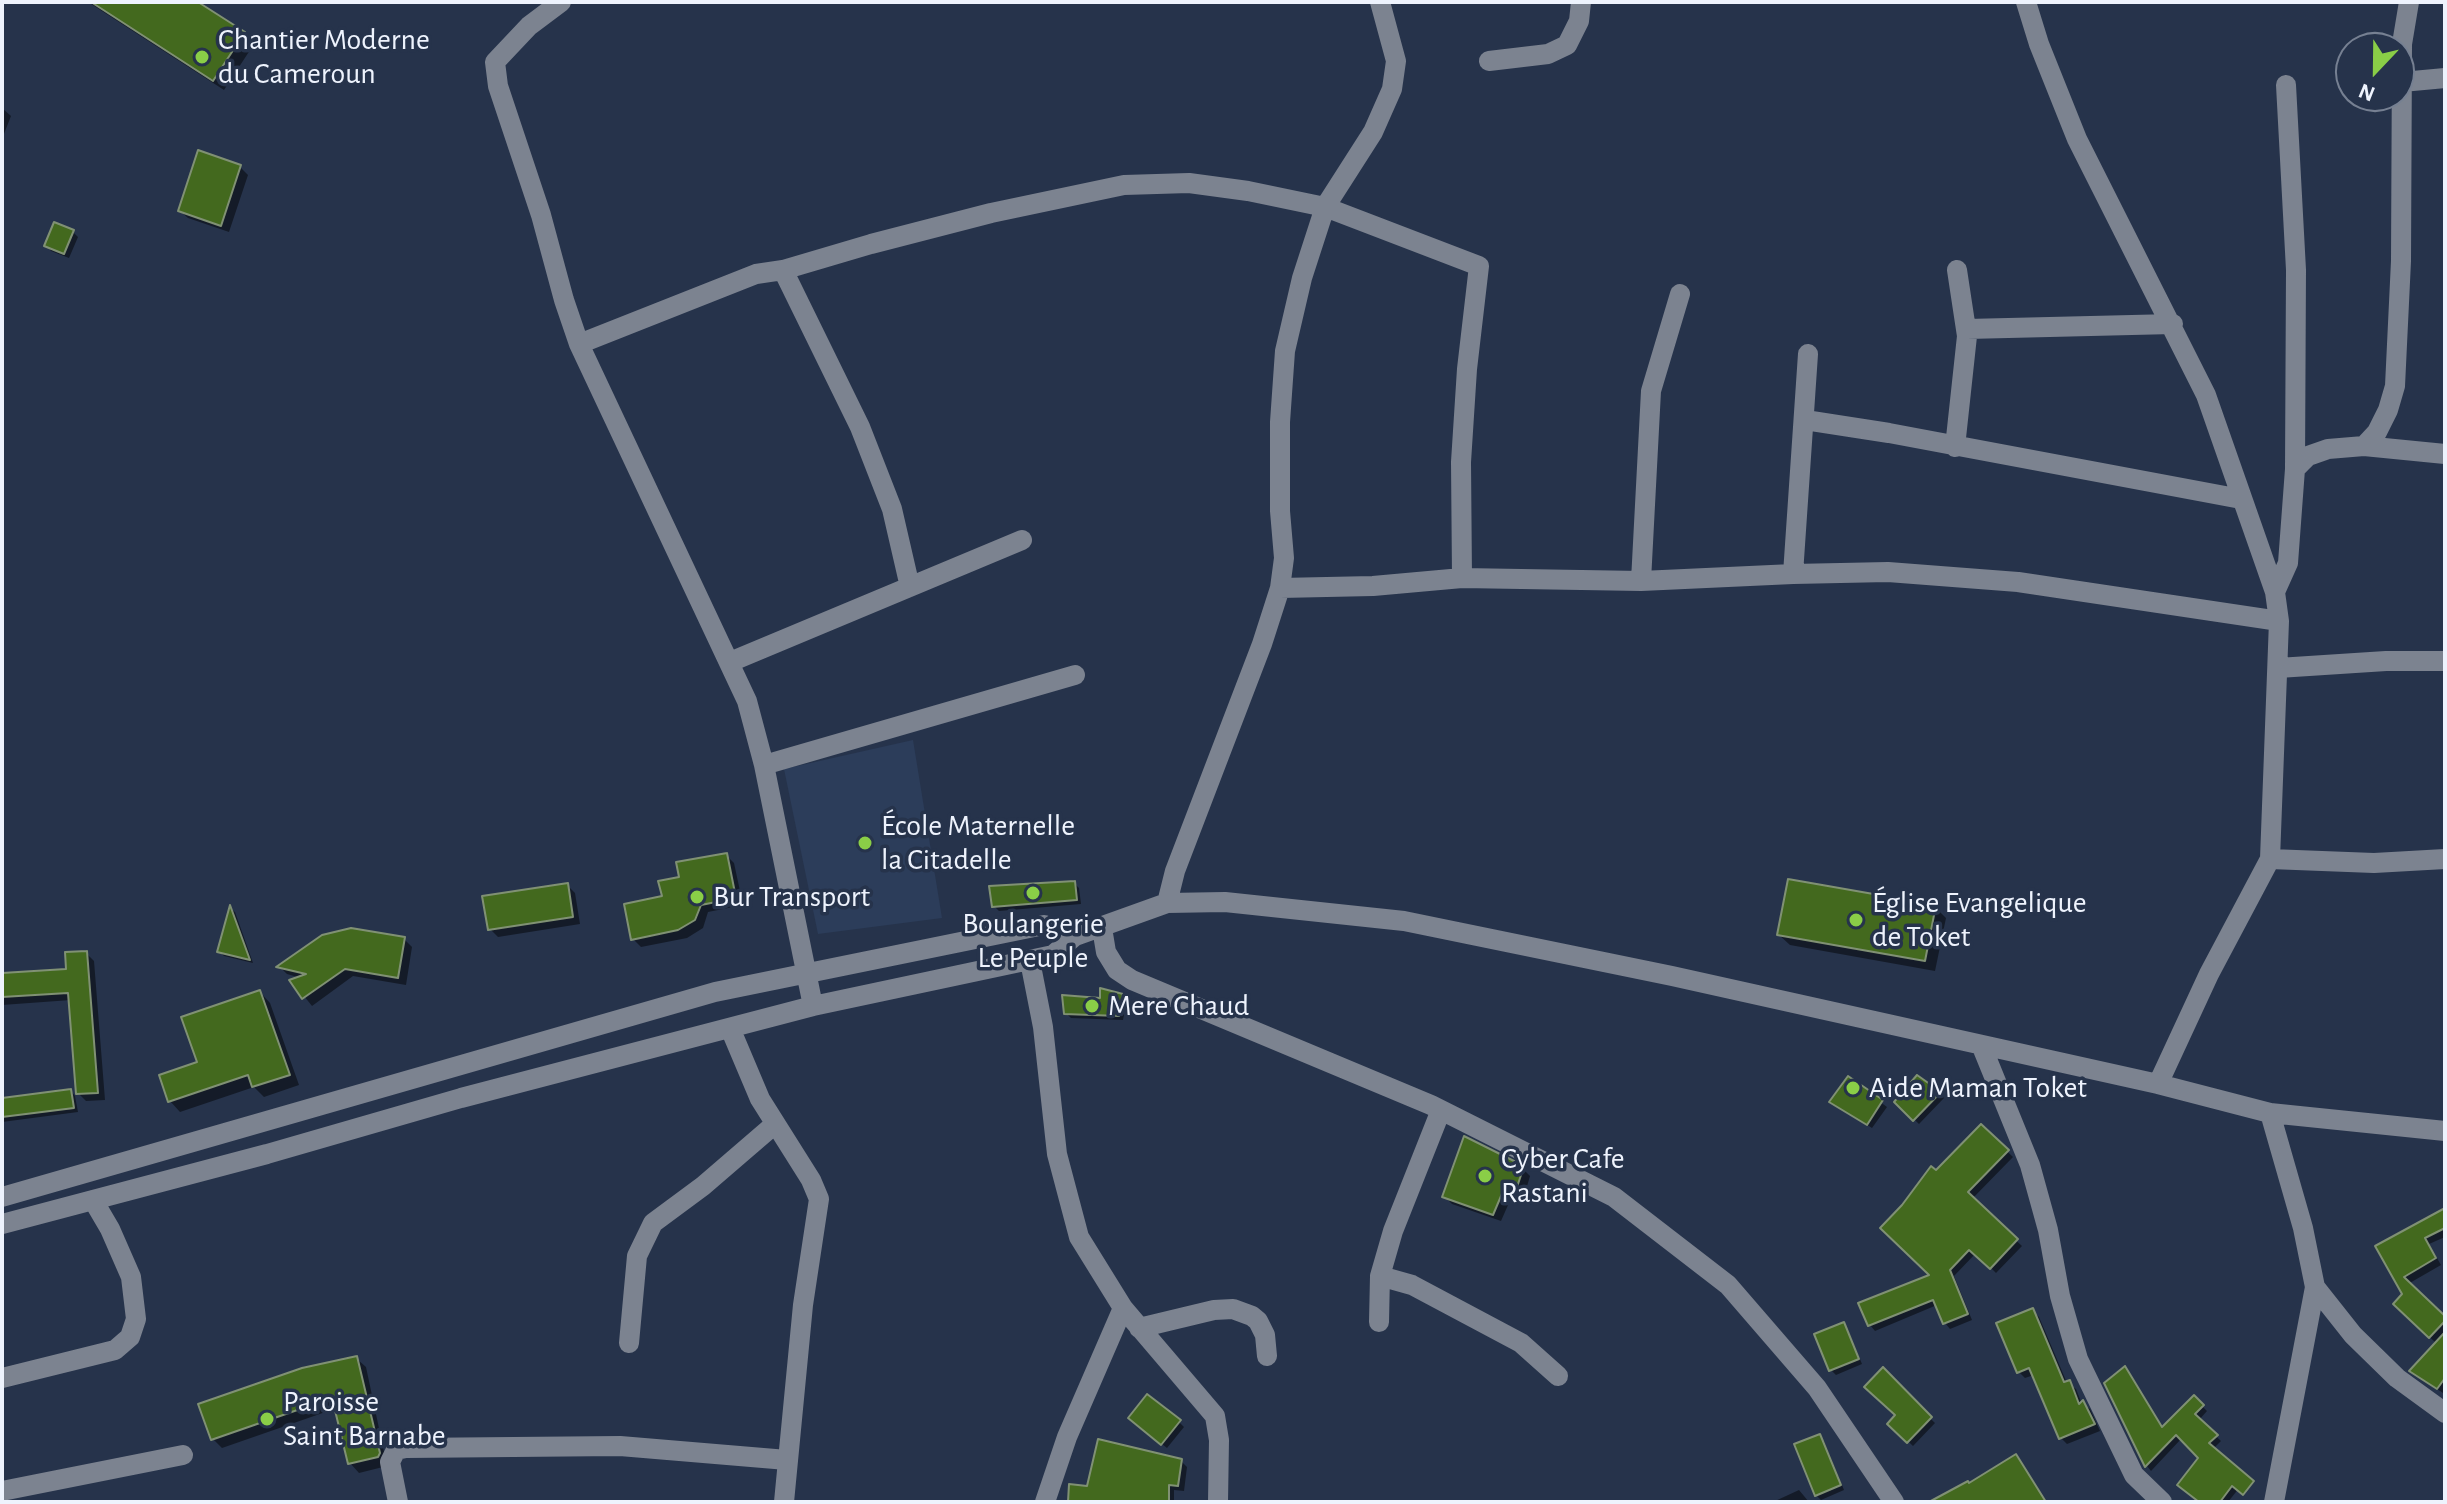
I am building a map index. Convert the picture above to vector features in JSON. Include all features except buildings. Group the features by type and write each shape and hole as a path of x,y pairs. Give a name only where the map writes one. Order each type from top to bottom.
{"street":[{"path":"561,2 529,26 495,62 498,86 579,344 747,701 764,765 813,1006"},
{"path":"1167,903 1175,871 1262,644 1280,588 1284,558 1280,511 1280,422 1285,351 1302,278 1325,207 1373,132 1392,89 1396,61 1380,2"},
{"path":"1489,61 1548,54 1567,45 1579,21 1581,2"},
{"path":"2026,2 2039,44 2077,139 2173,324 2206,395 2275,592 2279,621 2270,859 2209,974 2158,1084"},
{"path":"2404,32 2409,2"},
{"path":"2415,81 2445,78"},
{"path":"2275,592 2286,574 2288,563 2295,469 2296,270 2286,85"},
{"path":"2364,446 2377,432 2395,386 2401,261 2402,112"},
{"path":"579,344 756,274 783,270 976,217 1124,185 1189,183 1325,207 1479,266 1467,369 1461,462 1462,578"},
{"path":"783,270 860,427 892,509 910,587"},
{"path":"1955,447 1967,329 1957,270"},
{"path":"1641,581 1651,391 1680,294"},
{"path":"1967,329 2173,324"},
{"path":"1793,574 1808,354"},
{"path":"1805,420 2241,499"},
{"path":"2295,469 2308,456 2328,449 2364,446 2445,454"},
{"path":"730,662 1022,540"},
{"path":"1280,588 1373,586 1462,578 1641,581 1888,572 2018,582 2279,621"},
{"path":"2278,668 2386,661 2445,661"},
{"path":"764,765 1075,675"},
{"path":"2270,859 2374,863 2445,859"},
{"path":"2,1224 267,1154 461,1098 813,1006 1053,955 1075,936 1167,903 1225,902 1404,921 1672,976 2158,1084 2270,1113 2445,1131"},
{"path":"2,1197 715,992 1044,925 1075,936"},
{"path":"1102,928 1106,952 1117,970 1132,980 1441,1110 1614,1197 1728,1285 1817,1388 1894,1502"},
{"path":"1030,961 1043,1027 1057,1154 1079,1237 1123,1308 1215,1416 1219,1440 1218,1502"},
{"path":"730,1028 760,1099 811,1180 819,1199 803,1305 784,1502"},
{"path":"1982,1047 2030,1165 2078,1359 2134,1475 2162,1502"},
{"path":"1379,1322 1380,1276 1393,1231 1441,1110"},
{"path":"2270,1113 2303,1228 2315,1287 2274,1502"},
{"path":"629,1343 637,1256 653,1223 703,1186 775,1124"},
{"path":"2,1378 115,1350 130,1337 136,1319 131,1277 110,1229 93,1200"},
{"path":"1380,1276 1412,1285 1521,1343 1558,1376"},
{"path":"2315,1287 2353,1335 2397,1378 2445,1413"},
{"path":"1045,1502 1067,1437 1123,1308"},
{"path":"1139,1328 1214,1310 1233,1309 1258,1321 1265,1335 1267,1356"},
{"path":"398,1502 390,1462 396,1450 406,1448 620,1446 787,1460"},
{"path":"2,1491 183,1455"}],"shaded area":[{"name":"École Maternelle la Citadelle","path":"913,740 942,918 818,934 784,769"}],"place":[{"name":"Chantier Moderne du Cameroun","path":"202,57"},
{"name":"École Maternelle la Citadelle","path":"865,843"},
{"name":"Boulangerie Le Peuple","path":"1033,893"},
{"name":"Bur Transport","path":"697,897"},
{"name":"Église Evangelique de Toket","path":"1856,920"},
{"name":"Mere Chaud","path":"1092,1006"},
{"name":"Aide Maman Toket","path":"1853,1088"},
{"name":"Cyber Cafe Rastani","path":"1485,1176"},
{"name":"Paroisse Saint Barnabe","path":"267,1419"}]}
